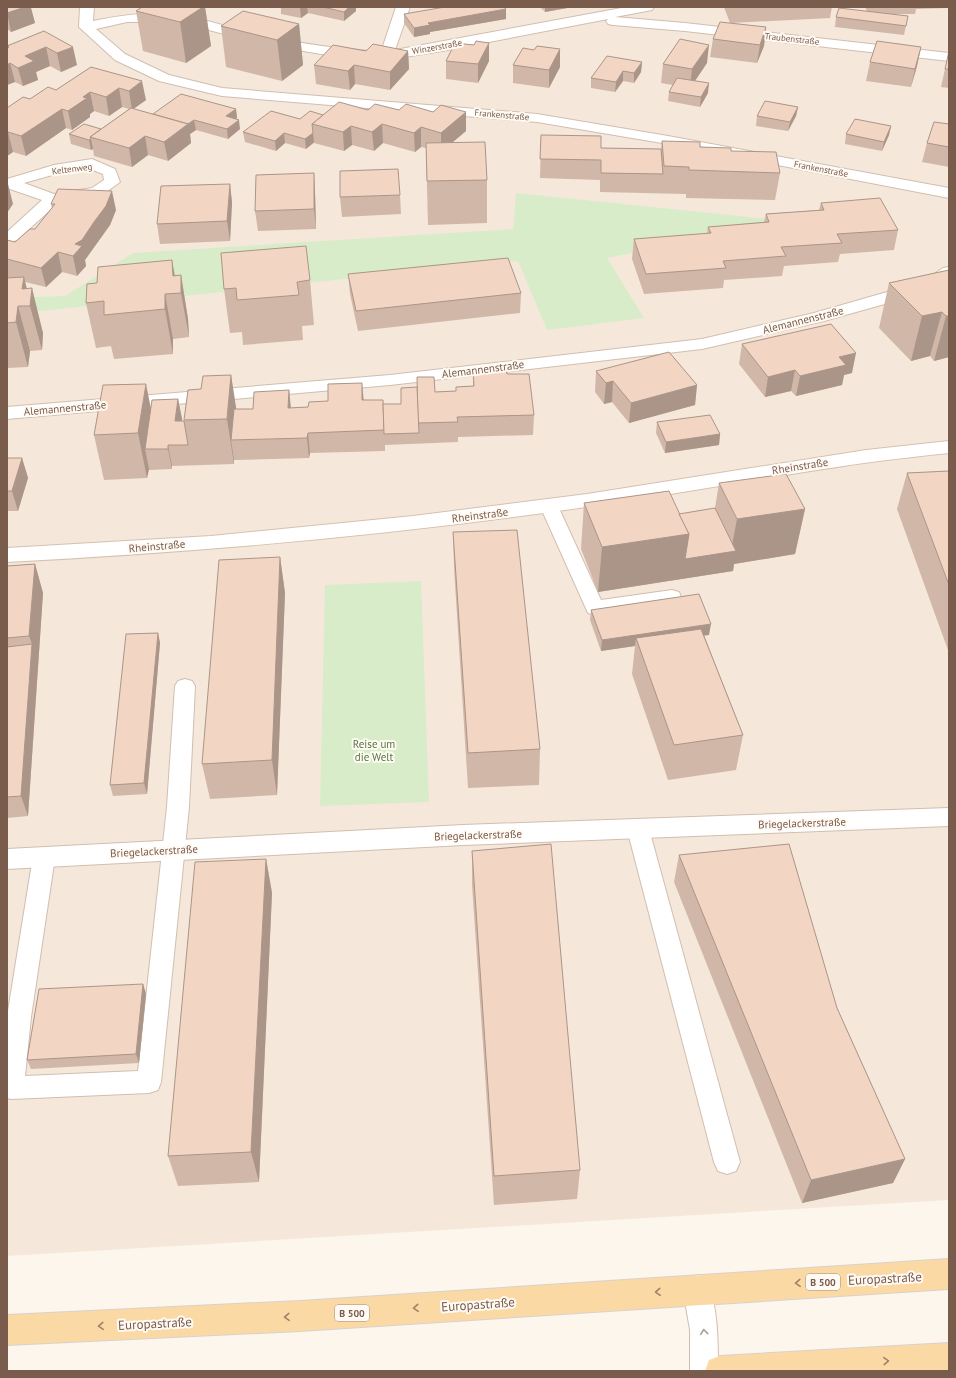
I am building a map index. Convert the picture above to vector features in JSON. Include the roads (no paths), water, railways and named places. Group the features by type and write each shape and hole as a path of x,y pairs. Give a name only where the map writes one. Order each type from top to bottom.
{"main road":[{"name":"Europastraße","path":"7,1330 300,1316 697,1289 949,1274"},
{"path":"720,1371 840,1367 949,1358"}],"street":[{"path":"86,7 86,26"},
{"path":"386,56 403,7"},
{"name":"Winzerstraße","path":"86,26 126,18 158,18 190,21 262,40 339,53 386,56 646,7"},
{"name":"Traubenstraße","path":"586,19 685,27 949,57"},
{"name":"Frankenstraße","path":"86,26 120,57 164,78 222,92 537,118 684,143 949,193"},
{"name":"Keltenweg","path":"92,164 110,172 112,182 97,192 54,199 8,183 54,170 92,164"},
{"path":"7,238 11,237 54,199"},
{"name":"Alemannenstraße","path":"7,413 390,380 702,344 818,317 893,296 937,280 949,272"},
{"name":"Rheinstraße","path":"7,555 89,552 306,534 549,506 857,457 949,447"},
{"name":"Briegelackerstraße","path":"7,859 463,835 949,817"}],"lane":[{"path":"549,506 595,608 672,597"},
{"path":"44,857 19,1017 11,1088 149,1082 178,807 185,686"},
{"path":"638,829 727,1162"},
{"path":"697,1289 704,1330 704,1371"}],"park label":[{"name":"Reise um die Welt","path":"374,750"}]}
